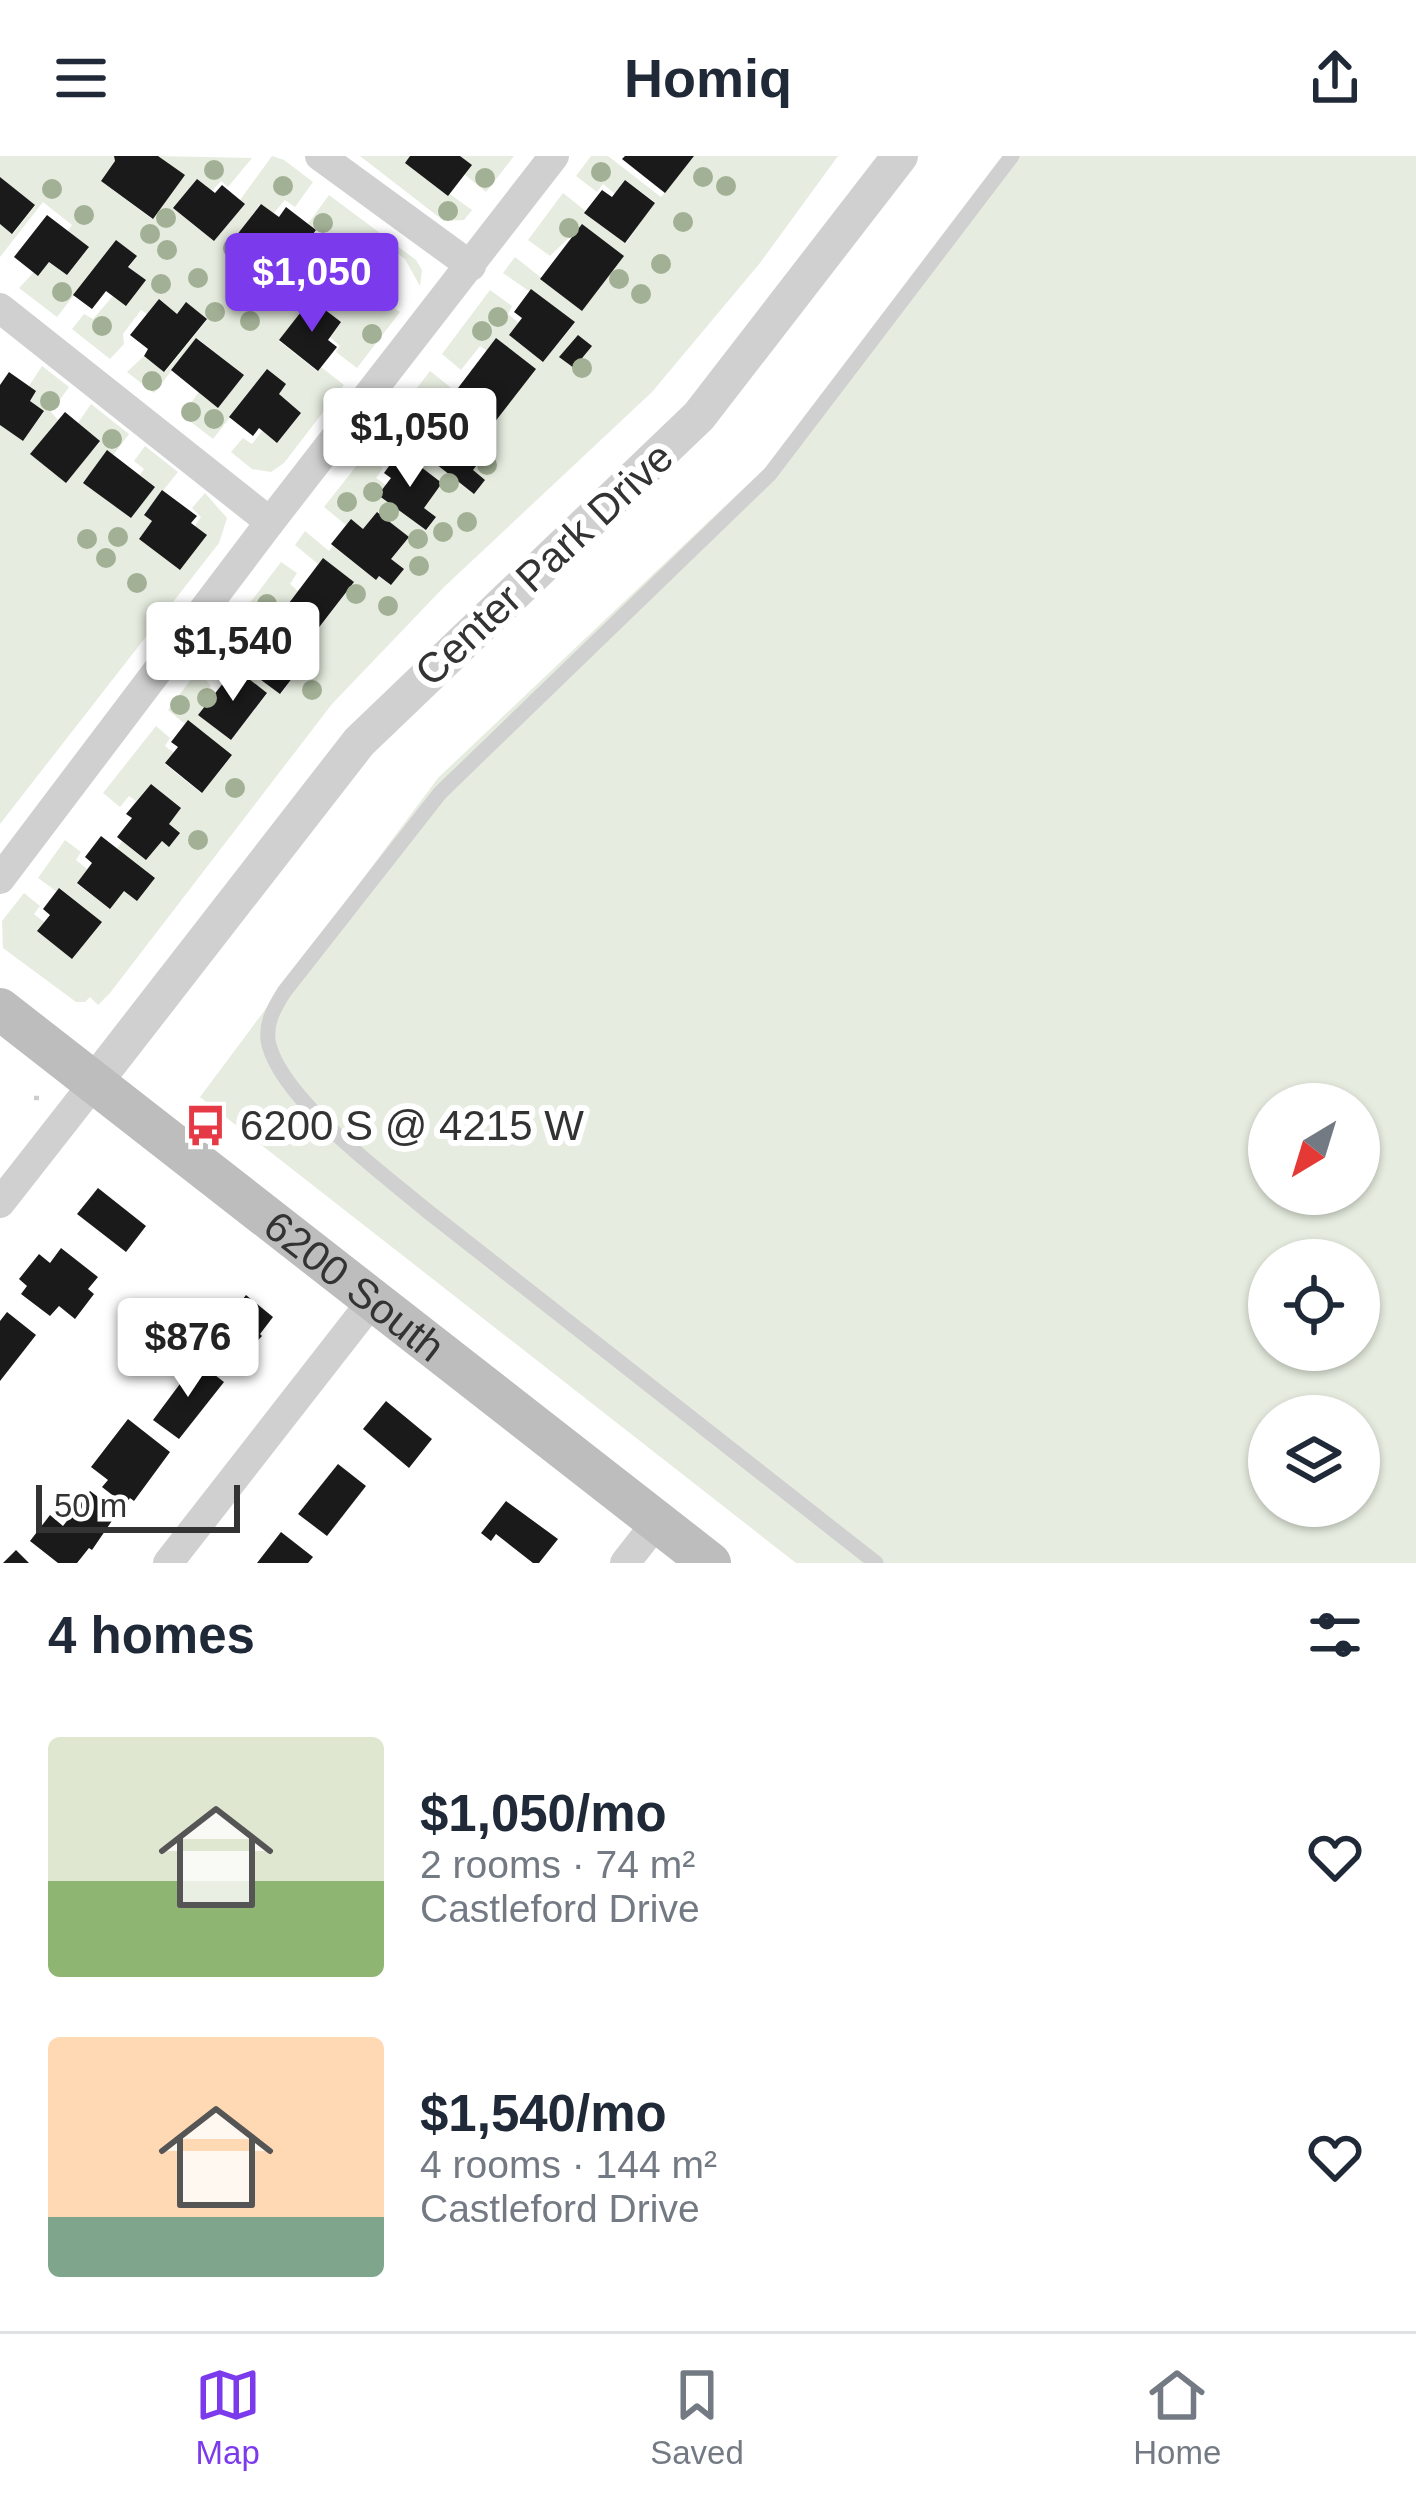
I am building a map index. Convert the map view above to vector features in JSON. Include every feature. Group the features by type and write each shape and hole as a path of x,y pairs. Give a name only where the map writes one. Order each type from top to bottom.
{"main road":[{"name":"6200 South","path":"0,1010 710,1563"}],"street":[{"path":"320,156 471,266"},
{"path":"0,879 554,156"},
{"name":"Center Park Drive","path":"94,1083 359,742 699,416 900,156"},
{"path":"0,308 270,522"},
{"path":"0,1203 94,1083"},
{"path":"168,1563 373,1300"},
{"path":"625,1563 657,1522"}],"lane":[{"path":"876,1563 361,1154 291,1085 269,1046 268,1029 270,1013 284,992 440,793 770,474 1012,156"}],"shaded area":[{"path":"0,156 114,156 101,181 152,219 184,176 158,156 252,158 228,187 221,181 212,191 174,208 214,241 244,205 240,200 272,156 313,182 295,207 285,200 274,213 260,204 237,237 284,271 315,230 308,224 329,195 416,260 422,270 420,286 405,259 369,233 360,247 354,243 322,287 352,310 368,290 400,312 357,368 336,352 340,346 330,337 341,322 310,300 279,341 344,385 284,463 271,472 252,469 231,452 243,438 252,444 262,431 277,443 301,413 279,394 286,384 267,370 213,439 182,415 199,392 244,375 197,338 154,393 127,372 144,356 165,372 207,320 187,303 177,314 159,300 147,314 141,310 123,334 124,344 110,359 72,329 84,314 93,319 113,296 126,305 145,280 129,267 136,257 116,241 57,317 19,288 49,262 67,275 89,248 68,231 72,225 43,202 0,257 0,224 13,234 35,206 0,177"},
{"path":"360,156 410,156 406,163 472,210 464,220 444,221"},
{"path":"460,156 514,156 486,192 464,174"},
{"path":"591,156 608,156 661,197 694,156 838,156 760,263 652,392 443,588 332,704 110,993 98,1005 90,997 76,1002 3,948 2,921 24,893 40,906 34,914 44,922 38,931 73,958 101,922 60,888 56,891 38,878 65,840 81,852 76,860 87,869 77,884 109,908 122,841 146,860 162,841 169,846 179,833 169,824 181,808 151,784 136,801 129,796 120,807 103,793 156,726 170,738 165,746 174,753 165,764 201,793 232,756 168,710 198,670 211,686 201,699 206,705 199,715 231,740 267,694 236,668 232,672 210,655 220,642 238,655 234,661 281,694 318,643 279,614 268,628 261,623 250,638 233,625 281,562 297,573 290,584 298,591 287,607 317,630 320,627 354,582 324,559 318,564 295,545 305,531 329,551 333,546 376,580 379,576 391,585 391,559 408,537 378,512 363,529 351,520 346,525 324,507 365,455 383,468 376,478 386,485 379,495 427,530 436,517 424,508 442,482 378,438 385,429 474,493 484,481 473,470 482,457 470,448 483,430 455,407 442,422 431,414 425,421 404,405 430,371 494,422 487,351 480,346 461,370 442,354 490,290 512,306 508,314 519,323 510,336 543,362 575,323 503,273 515,257 582,310 623,257 582,225 550,256 528,240 563,193 626,243 655,202 625,180 615,194 603,184 597,192 576,176"},
{"path":"1002,156 1416,156 1416,1563 796,1563 200,1097 438,778 765,468"},
{"path":"42,366 69,387 51,412 58,420 31,454 65,482 100,442 78,423 91,404 129,434 113,455 107,451 84,483 131,518 155,487 140,475 144,469 134,461 145,446 178,472 144,514 152,521 139,539 180,570 207,535 195,526 201,517 192,508 205,493 227,518 219,543 0,824 0,425 23,441 44,412 30,401 29,386"}],"building":[{"path":"114,156 158,156 185,175 153,219 101,181"},
{"path":"410,156 460,156 472,165 448,196 405,163"},
{"path":"694,156 665,193 622,159"},
{"path":"0,177 35,205 12,234 0,224"},
{"path":"197,179 215,193 222,185 245,204 214,241 173,208"},
{"path":"625,180 655,203 625,243 584,213 602,190 612,197"},
{"path":"261,204 279,217 286,207 316,230 284,272 236,236"},
{"path":"47,215 89,247 67,275 49,262 38,276 14,257"},
{"path":"582,224 624,256 582,311 540,279"},
{"path":"116,240 137,256 128,267 146,280 126,306 106,291 92,309 73,295"},
{"path":"355,243 395,273 377,297 368,290 353,310 322,286"},
{"path":"531,289 575,322 543,362 509,335 522,318 514,312"},
{"path":"159,299 177,314 186,302 207,319 164,372 144,356 148,349 130,335"},
{"path":"311,299 341,322 328,340 337,347 318,371 279,340"},
{"path":"578,335 592,346 574,368 559,357"},
{"path":"196,338 244,375 218,408 171,370"},
{"path":"496,338 536,369 494,423 455,392"},
{"path":"267,369 286,384 279,394 301,413 277,443 259,428 253,436 229,417"},
{"path":"9,372 36,391 30,401 44,411 23,441 0,425 0,385"},
{"path":"454,406 484,430 470,448 483,457 473,470 485,480 474,494 412,445 431,420 439,426"},
{"path":"65,412 100,441 66,483 30,454"},
{"path":"107,450 155,487 131,518 83,483"},
{"path":"400,451 442,483 424,508 436,517 426,530 378,495 391,478 384,473"},
{"path":"162,490 197,516 191,523 207,535 180,570 139,539 152,521 144,515"},
{"path":"377,512 409,537 391,559 404,569 391,585 379,576 376,580 331,544 351,519 363,529"},
{"path":"323,558 354,582 317,630 286,607"},
{"path":"279,613 319,643 280,694 234,660 261,623 268,628"},
{"path":"235,668 267,693 231,740 198,715"},
{"path":"188,720 232,755 202,793 165,763 178,747 171,742"},
{"path":"151,784 181,808 169,824 180,833 169,847 162,841 146,860 117,837 132,818 126,814"},
{"path":"101,836 155,878 137,901 124,891 110,909 77,883 92,863 85,857"},
{"path":"59,888 102,922 72,959 37,931 50,915 43,909"},
{"path":"98,1188 146,1226 126,1252 77,1214"},
{"path":"61,1248 98,1277 88,1289 94,1294 75,1319 59,1306 50,1316 21,1294 27,1286 19,1279 39,1254 50,1263"},
{"path":"246,1295 273,1317 236,1364 209,1343"},
{"path":"7,1312 36,1335 0,1381 0,1321"},
{"path":"197,1361 224,1382 179,1439 153,1420"},
{"path":"386,1401 432,1439 409,1468 363,1429"},
{"path":"128,1419 170,1452 134,1501 130,1498 125,1505 102,1487 108,1480 91,1467"},
{"path":"338,1464 366,1486 327,1536 298,1514"},
{"path":"90,1491 118,1512 77,1563 58,1563 30,1541 50,1515 63,1526"},
{"path":"506,1501 558,1539 539,1563 496,1534 491,1541 481,1533"},
{"path":"281,1532 313,1557 308,1563 257,1563"},
{"path":"16,1550 29,1563 3,1563"}],"place":[{"name":"6200 S @ 4215 W","path":"206,1125"}]}
